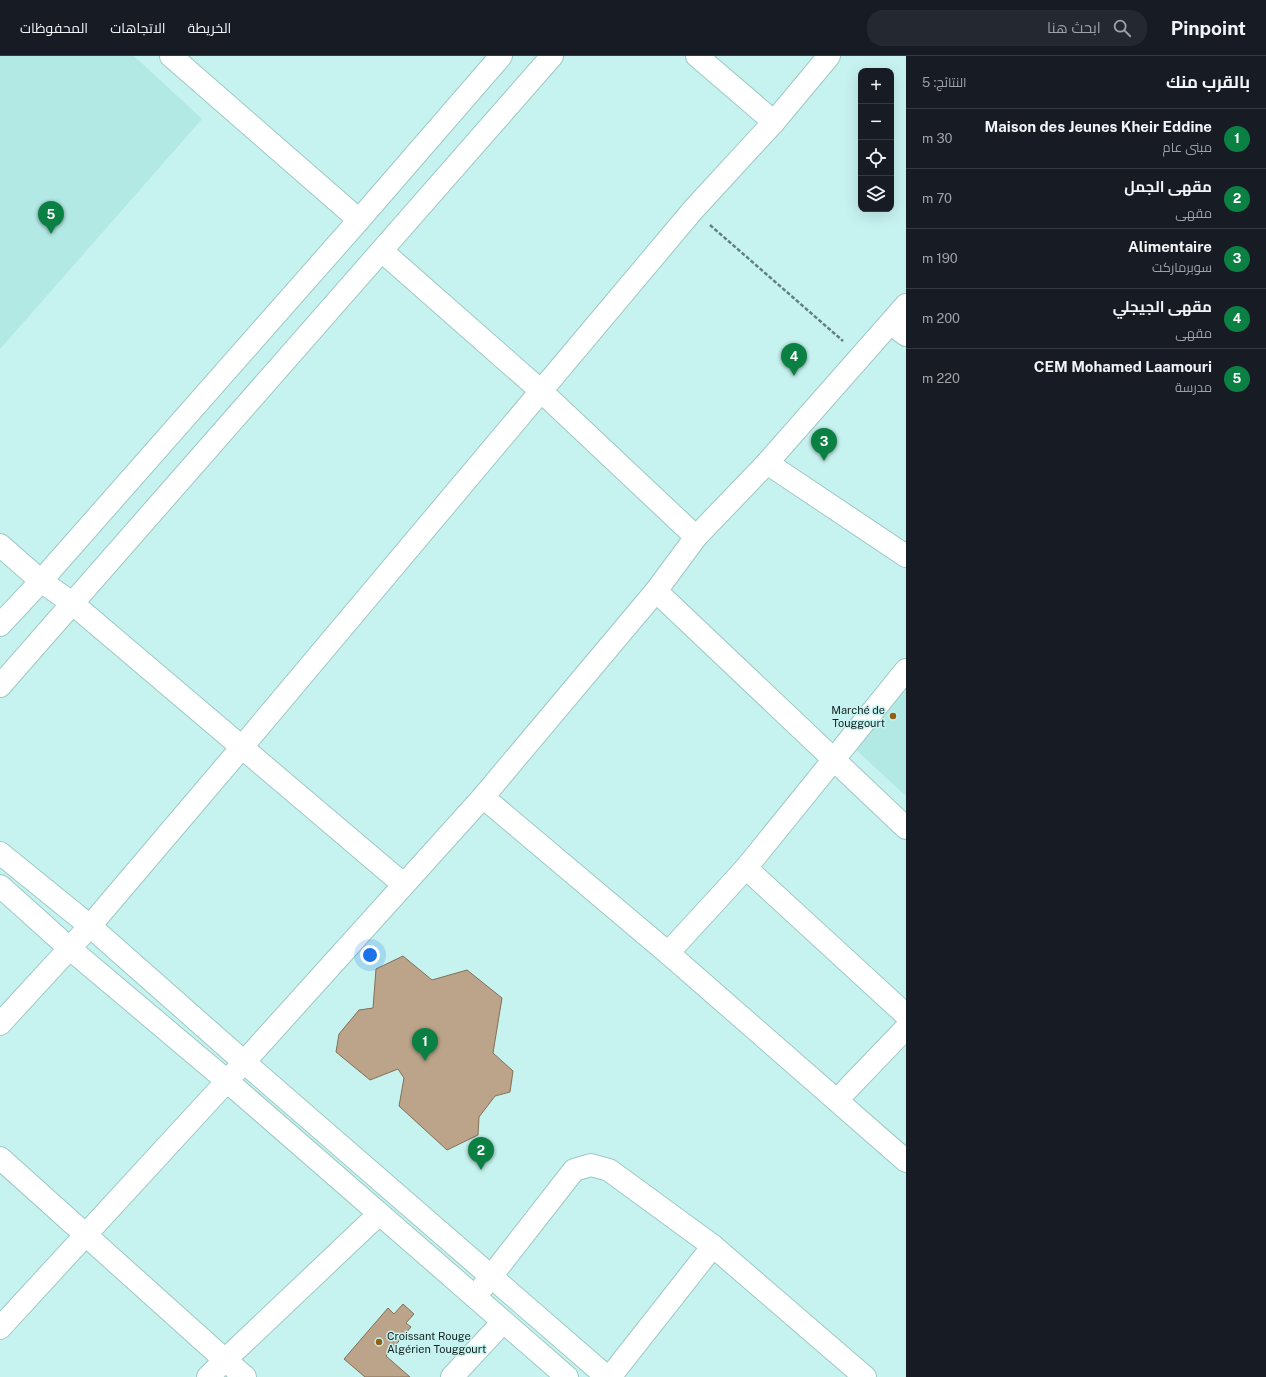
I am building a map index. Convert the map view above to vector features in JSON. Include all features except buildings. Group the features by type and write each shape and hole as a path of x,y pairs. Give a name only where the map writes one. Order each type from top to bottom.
{"street":[{"path":"171,56 359,220"},
{"path":"0,625 41,581 359,220 501,56"},
{"path":"0,686 383,252 552,56"},
{"path":"697,56 774,122"},
{"path":"0,1024 68,947 90,926 693,210 774,122 829,56"},
{"path":"383,252 541,391 696,537"},
{"path":"0,1328 227,1081 482,797 656,591 696,537 767,463 862,357 899,330 906,305"},
{"path":"767,463 906,556"},
{"path":"0,545 41,581 72,603 404,884"},
{"path":"656,591 906,828"},
{"path":"668,953 746,868 906,670"},
{"path":"482,797 668,953 906,1161"},
{"path":"0,854 90,926 244,1062 607,1377"},
{"path":"746,868 906,1015"},
{"path":"0,886 68,947 227,1081 567,1377"},
{"path":"837,1100 906,1028"},
{"path":"0,1158 245,1377"},
{"path":"475,1297 574,1170 591,1165 608,1170 714,1246 865,1377"},
{"path":"208,1377 379,1214"},
{"path":"610,1377 714,1246"},
{"path":"452,1377 503,1322"}],"path":[{"path":"693,210 862,357"}],"shaded area":[{"path":"0,56 134,56 202,119 0,349"},
{"name":"Marché de Touggourt","path":"906,686 906,796 853,747"}],"place":[{"name":"CEM Mohamed Laamouri","path":"51,234"},
{"name":"مقهى الجيجلي","path":"794,376"},
{"name":"Alimentaire","path":"824,461"},
{"name":"Marché de Touggourt","path":"893,716"},
{"name":"Maison des Jeunes Kheir Eddine","path":"425,1061"},
{"name":"مقهى الجمل","path":"481,1170"},
{"name":"Croissant Rouge Algérien Touggourt","path":"379,1342"}]}
